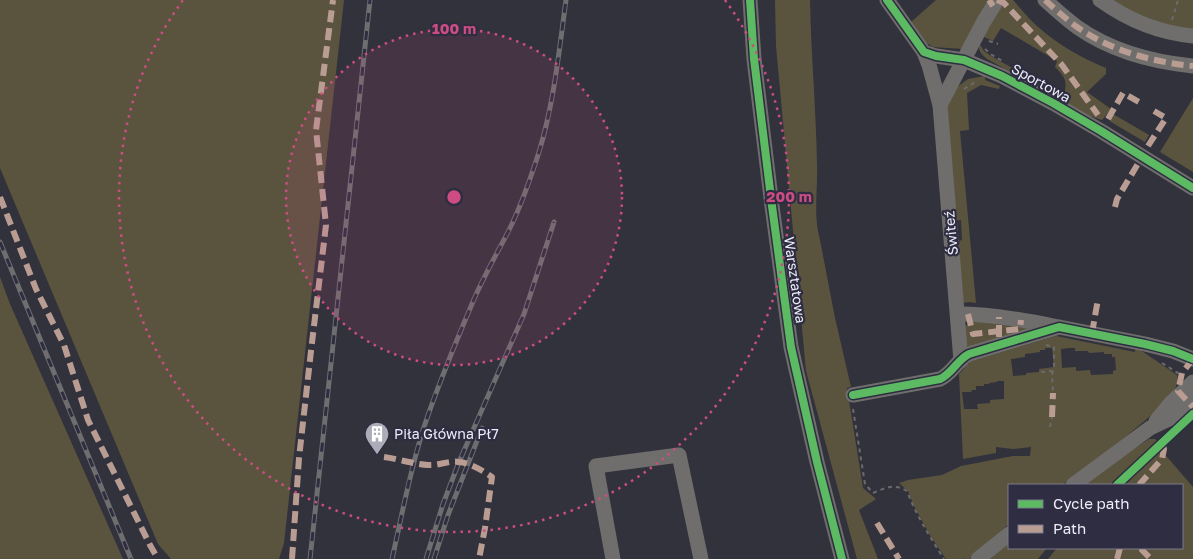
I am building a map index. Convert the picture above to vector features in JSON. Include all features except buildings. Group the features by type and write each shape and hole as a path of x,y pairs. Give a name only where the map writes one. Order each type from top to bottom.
{"street":[{"name":"Warsztatowa","path":"750,0 754,59 791,347 817,462 842,559"},
{"path":"887,0 924,52"},
{"path":"940,105 997,0"},
{"path":"1045,0 1078,28 1126,52 1158,61 1193,66"},
{"path":"1100,0 1142,24 1168,32 1193,36"},
{"name":"Sportowa","path":"924,52 936,56 964,60 1002,76 1053,103 1193,188"},
{"name":"Świteź","path":"924,52 940,105 961,361"},
{"path":"958,314 1006,318 1059,327 1147,344 1193,359"},
{"path":"853,396 940,379 969,354 1059,327"},
{"path":"1150,428 1170,404 1193,382"},
{"path":"1075,484 1150,428 1173,416 1193,398"},
{"path":"613,559 596,466 679,455 701,559"},
{"path":"978,559 1008,535"}],"path":[{"path":"1168,32 1178,0"},
{"path":"964,90 977,80 984,79"},
{"path":"1046,339 1046,347 1054,347 1053,393"},
{"path":"1043,371 1053,371"},
{"path":"853,396 850,396 865,484 873,493 890,486 906,490 926,532 944,559"},
{"path":"1050,427 1052,417"}],"shaded area":[{"path":"0,0 344,0 284,543 279,559 171,559 158,544 0,168"},
{"path":"775,0 810,0 818,231 851,387 847,388 863,488 876,499 859,510 878,559 857,559 806,371 776,46"},
{"path":"936,0 992,0 963,49 933,47 925,42 911,22"},
{"path":"1003,0 1013,0 1034,23 1061,45 1087,60 1106,68 1106,74 1087,92 1111,109 1102,120 1079,112 1065,102 1063,97 1065,80 1055,67 1057,61 1001,28 993,41 982,36"},
{"path":"1100,0 1193,0 1193,36"},
{"path":"979,43 984,51 991,56 1053,91 1045,91 987,59 980,52"},
{"path":"985,76 985,80 1000,86 999,89 981,85 967,93 969,130 960,131 976,303 962,303 957,242 962,240 961,220 955,221 946,109 957,87 968,79"},
{"path":"1193,98 1193,172 1160,152"},
{"path":"1113,114 1149,135 1145,142 1111,122"},
{"path":"0,277 10,304 123,559 0,559"},
{"path":"970,321 1032,328 970,348 967,346 964,328"},
{"path":"1056,336 1135,352 1136,347 1177,375 1177,380 1175,395 1117,444 1063,484 1008,484 1008,525 969,559 946,559 931,537 908,491 899,483 942,475 961,466 1013,456 1030,456 1031,447 1013,449 996,447 996,453 963,459 959,374 971,361","holes":["1045,348 1052,348 1054,367 1039,369 1039,372 1026,373 1026,375 1013,376 1011,359 1025,357 1025,354 1040,352 1040,350 1045,350","1075,348 1075,351 1112,354 1112,357 1115,357 1116,370 1113,371 1113,374 1091,375 1090,370 1076,371 1076,367 1062,368 1061,349","1004,381 1004,399 990,400 990,403 977,404 978,409 964,409 962,392 971,392 976,390 976,386 984,386 984,384"]},
{"path":"1149,439 1155,439 1158,442 1113,484 1085,484"},
{"path":"1161,450 1193,487 1193,559 1048,559 1056,549 1183,549 1183,484 1123,484"},
{"path":"1008,543 1008,549 1046,549 1038,559 990,559"}],"railway":[{"path":"310,559 370,0"},
{"path":"392,559 414,460 435,396 476,294 519,208 539,152 552,96 566,0"},
{"path":"426,559 443,504 459,462 524,314 554,222"},
{"path":"0,242 131,559"},
{"path":"434,559 448,515 482,428"}],"marked path":[{"path":"292,559 299,458 326,225 316,130 333,0"},
{"path":"989,0 993,6"},
{"path":"997,0 1004,3 1062,65 1098,115"},
{"path":"1045,0 1077,27 1104,43 1133,54 1163,62 1193,66"},
{"path":"1108,119 1123,93 1139,102"},
{"path":"1148,146 1166,118 1154,111"},
{"path":"1115,207 1117,199 1142,157"},
{"path":"0,197 36,289 64,345 88,420 158,559"},
{"path":"1092,333 1098,299"},
{"path":"968,314 973,334 1020,329 1021,320"},
{"path":"999,317 999,337"},
{"path":"1193,359 1182,373 1178,391 1193,407"},
{"path":"1052,417 1053,393"},
{"path":"1140,484 1162,459 1164,449 1162,443"},
{"path":"384,457 428,465 451,462 463,463 477,468 492,477 479,559"},
{"path":"877,523 899,559"},
{"path":"1117,559 1120,549"},
{"path":"1142,549 1151,559"}],"cycle path":[{"path":"750,0 754,59 791,347 817,462 842,559"},
{"path":"887,0 924,52 936,56 964,60 1002,76 1101,131 1193,188"},
{"path":"853,395 940,379 969,354 1059,327 1145,344 1173,351 1193,359"},
{"path":"1118,484 1193,414"}],"place":[{"name":"Piła Główna Pł7","path":"377,455"}]}
